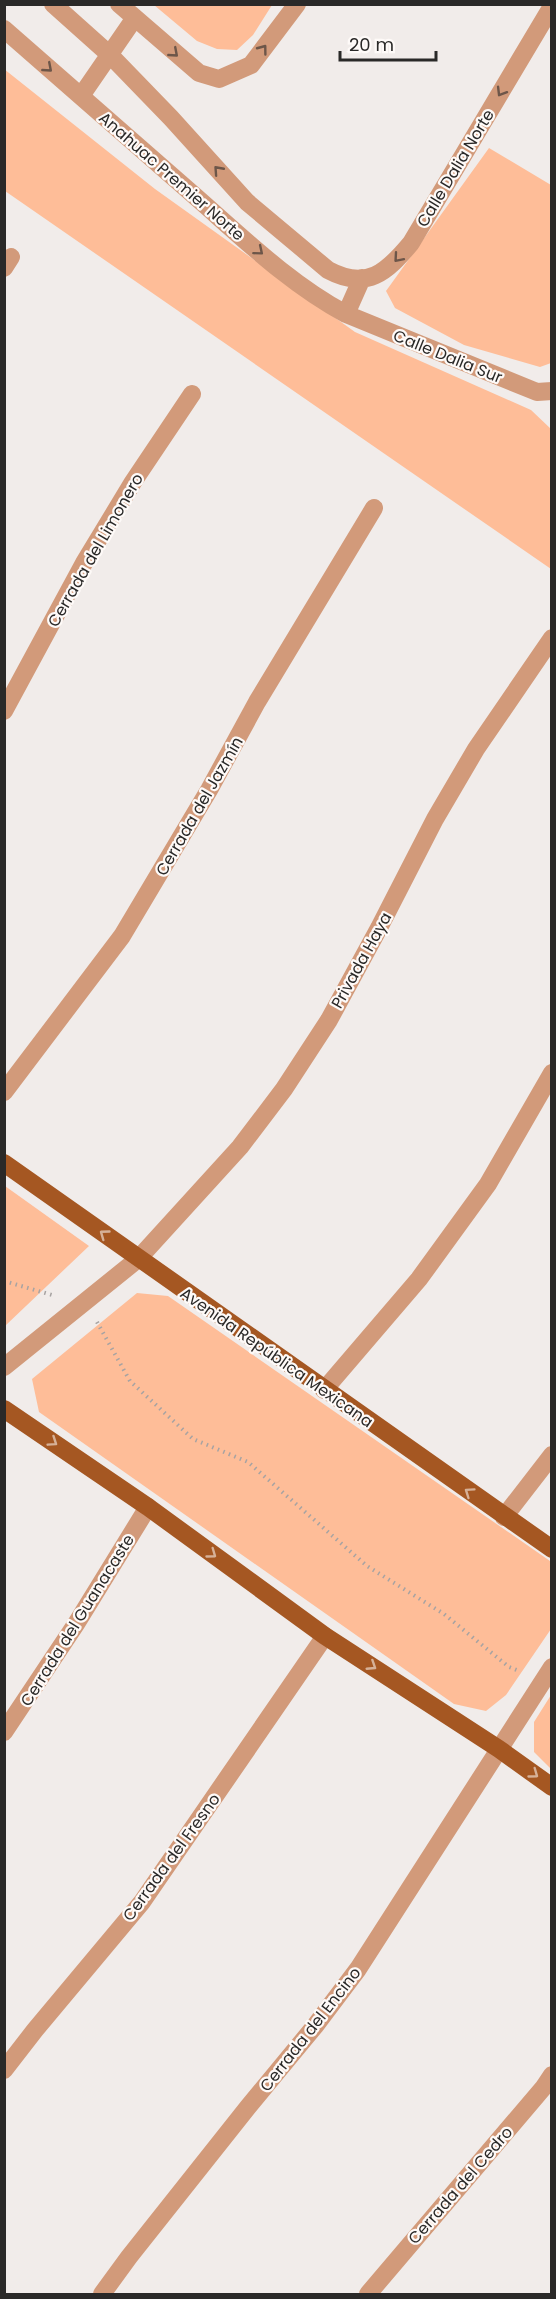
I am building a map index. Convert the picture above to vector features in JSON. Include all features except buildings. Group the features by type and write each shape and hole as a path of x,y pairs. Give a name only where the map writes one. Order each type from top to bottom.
{"main road":[{"name":"Avenida República Mexicana","path":"4,1163 552,1549"},
{"path":"4,1409 148,1507 325,1636 499,1749 552,1787"}],"street":[{"name":"Anahuac Premier Norte","path":"53,4 110,55 247,202 328,270 340,276 362,278"},
{"path":"119,4 199,73 219,80 251,65 297,4"},
{"name":"Calle Dalia Norte","path":"362,278 380,274 394,263 411,243 552,6"},
{"path":"81,96 134,19"},
{"name":"Anahuac Premier Norte","path":"4,29 300,286 346,314"},
{"path":"228,225 247,202"},
{"path":"346,314 362,278"},
{"name":"Calle Dalia Sur","path":"346,314 537,392 552,391"},
{"name":"Cerrada del Limonero","path":"4,711 90,552 132,482 192,394"},
{"name":"Cerrada del Jazmín","path":"4,1092 122,936 209,790 257,702 374,508"},
{"name":"Privada Haya","path":"4,1367 138,1259 240,1147 284,1089 329,1020 435,819 476,749 552,638"},
{"path":"324,1390 419,1279 488,1184 552,1073"},
{"path":"504,1517 552,1455"},
{"name":"Cerrada del Guanacaste","path":"4,1732 76,1624 148,1507"},
{"name":"Cerrada del Fresno","path":"4,2070 142,1902 325,1636"},
{"name":"Cerrada del Encino","path":"102,2295 358,1969 552,1667"},
{"name":"Cerrada del Cedro","path":"368,2295 552,2075"}],"path":[{"path":"4,1281 79,1306 99,1324 130,1380 193,1439 248,1462 367,1566 444,1614 509,1667 541,1683"}],"shaded area":[{"path":"154,5 272,5 253,35 237,50 217,49 197,41"},
{"path":"4,69 155,189 355,332 531,410 551,429 551,569 5,191"},
{"path":"489,148 551,185 551,363 540,367 464,345 395,308 386,291"},
{"path":"5,1186 89,1246 5,1326"},
{"path":"137,1293 168,1296 550,1561 551,1629 506,1695 486,1711 454,1704 39,1412 32,1379"},
{"path":"551,1695 551,1769 534,1752 534,1722"}]}
